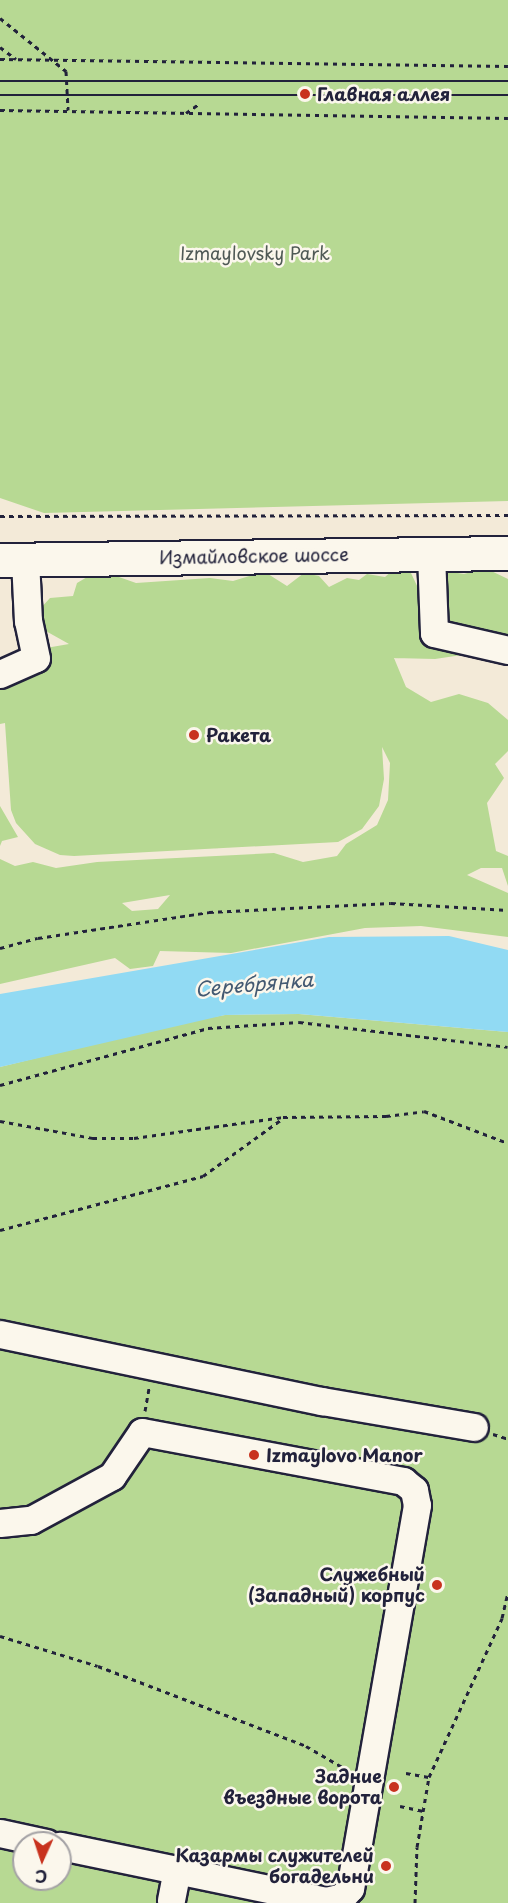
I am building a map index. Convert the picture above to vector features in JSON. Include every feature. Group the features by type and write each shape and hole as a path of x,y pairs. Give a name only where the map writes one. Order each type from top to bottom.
{"main road":[{"name":"Измайловское шоссе","path":"12,560 508,553"}],"lane":[{"path":"431,554 434,633 508,650"},
{"path":"0,674 36,658 12,560"},
{"path":"0,1334 153,1366 474,1427"},
{"path":"0,1523 32,1520 112,1476 142,1432 403,1481 414,1490 417,1505 369,1783 350,1888 342,1897 326,1901 72,1848"},
{"path":"171,1900 177,1870"}],"path":[{"path":"0,18 66,71 68,111"},
{"path":"0,47 17,60"},
{"path":"0,59 508,66"},
{"path":"186,113 199,104"},
{"path":"0,110 508,118"},
{"path":"0,516 508,515"},
{"path":"0,948 38,938 209,912 391,903 508,910"},
{"path":"0,1085 219,1028 299,1022 508,1047"},
{"path":"0,1121 93,1138 134,1138 283,1118 386,1116 424,1111 508,1143"},
{"path":"0,1230 202,1176 283,1118"},
{"path":"142,1432 153,1366"},
{"path":"415,1903 423,1811 429,1777 502,1618 508,1593"},
{"path":"0,1636 98,1666 306,1746 369,1783"},
{"path":"406,1773 429,1777"},
{"path":"400,1806 423,1811"}],"green space":[{"name":"Izmaylovsky Park","path":"0,0 508,0 508,501 44,513 0,498"},
{"path":"485,568 508,579 508,641 475,653 435,659 394,658 406,687 431,702 459,694 488,703 508,720 508,751 495,764 504,778 487,803 496,851 508,856 508,886 502,868 481,868 467,875 508,893 508,937 421,926 365,928 231,953 160,951 153,966 130,969 115,958 0,984 0,859 15,866 33,862 56,868 97,862 274,853 303,862 337,856 346,844 377,825 388,800 390,763 382,747 384,779 379,806 362,829 338,842 74,856 60,855 35,844 16,823 11,810 5,723 0,724 0,687 8,688 46,648 69,644 44,630 39,610 50,598 73,596 77,583 99,570 136,583 210,578 233,581 256,574 268,574 287,586 304,573 319,576 329,587 347,578 359,580 367,574 385,577 393,570 411,573 425,603 448,600 447,591 435,582 439,570 464,574","holes":["170,895 158,909 132,911 122,903"]},
{"path":"0,806 18,837 2,841 0,846"},
{"name":"Izmaylovo Manor","path":"299,1014 508,1032 508,1903 0,1903 0,1067 183,1022 225,1015"}],"water":[{"name":"Серебрянка","path":"449,936 508,950 508,1032 299,1014 225,1015 0,1067 0,994 329,937"}],"tram line":[{"path":"0,81 508,81"},
{"path":"0,95 508,95"}],"place":[{"name":"Главная аллея","path":"305,94"},
{"name":"Ракета","path":"194,735"},
{"name":"Izmaylovo Manor","path":"254,1455"},
{"name":"Служебный (Западный) корпус","path":"437,1585"},
{"name":"Задние въездные ворота","path":"394,1787"},
{"name":"Казармы служителей богадельни","path":"386,1866"}]}
